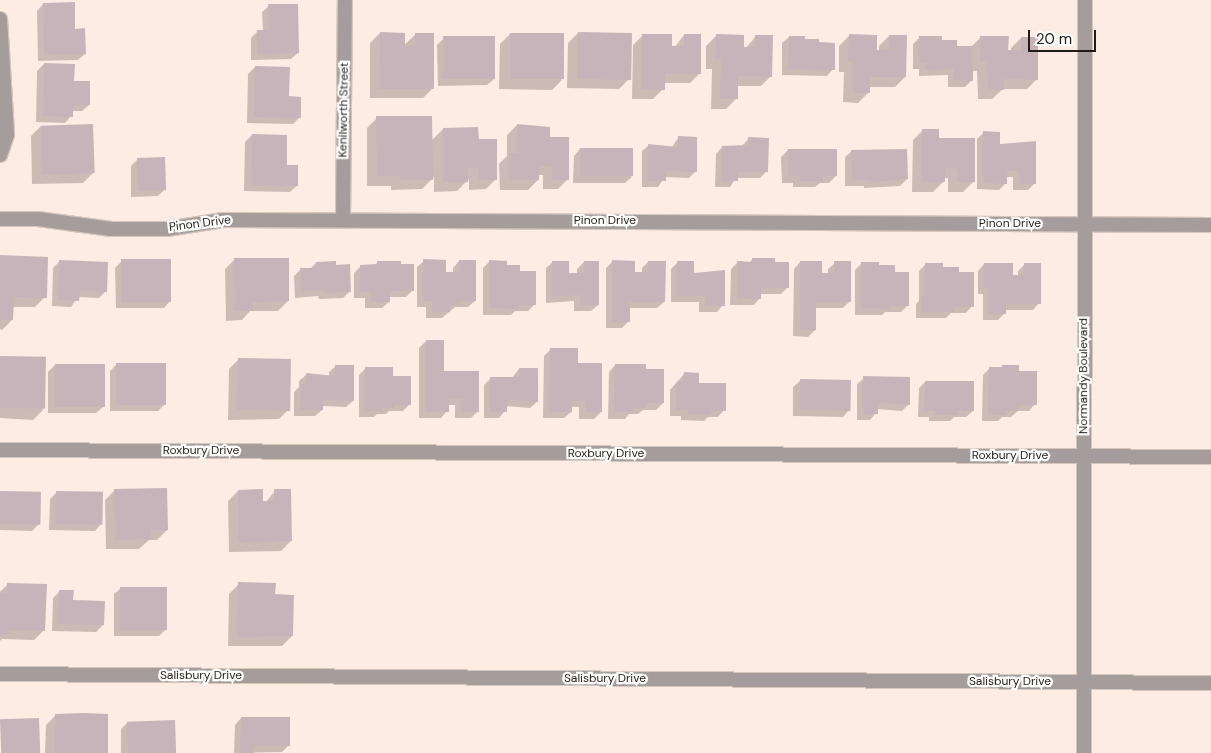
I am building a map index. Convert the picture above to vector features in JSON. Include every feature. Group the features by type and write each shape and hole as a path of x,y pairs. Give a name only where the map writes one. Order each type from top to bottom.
{"street":[{"name":"Kenilworth Street","path":"343,220 345,0"},
{"name":"Normandy Boulevard","path":"1084,753 1083,224 1085,0"},
{"path":"0,19 7,135 0,155"},
{"name":"Pinon Drive","path":"0,219 38,219 111,229 167,229 224,220 1211,225"},
{"name":"Roxbury Drive","path":"0,450 1211,457"},
{"name":"Salisbury Drive","path":"0,674 1211,683"}],"building":[{"path":"75,2 75,29 85,28 86,54 44,55 43,3"},
{"path":"268,4 298,4 299,53 257,54 257,30 269,30"},
{"path":"380,32 405,33 405,46 415,46 415,33 434,33 434,89 379,89"},
{"path":"578,32 632,33 631,80 577,79"},
{"path":"510,33 564,33 564,79 510,79"},
{"path":"642,34 672,34 672,46 684,46 684,34 701,34 701,74 665,74 665,90 642,89"},
{"path":"716,34 744,35 744,47 755,47 755,35 773,35 772,77 738,76 738,99 720,99 721,59 715,59"},
{"path":"849,34 877,35 877,50 889,50 889,35 907,35 906,77 870,77 870,93 853,93 853,62 848,62"},
{"path":"443,36 495,36 495,79 443,79"},
{"path":"789,36 805,36 805,39 819,39 819,42 835,43 835,70 788,69"},
{"path":"919,36 942,36 942,40 957,40 957,46 973,46 973,81 954,80 954,69 925,70 925,63 919,63"},
{"path":"980,36 1009,36 1008,50 1021,51 1021,37 1038,37 1038,80 1004,79 1004,90 988,89 986,62 980,62"},
{"path":"44,63 75,64 74,81 90,81 90,105 73,105 73,117 43,116"},
{"path":"255,66 290,67 289,96 301,97 301,118 254,117"},
{"path":"376,116 432,116 433,180 400,180 400,176 377,176"},
{"path":"93,124 95,173 43,175 41,126"},
{"path":"517,124 550,127 550,137 569,137 569,180 552,180 552,166 539,166 539,180 509,180 509,153 517,153"},
{"path":"478,127 479,139 497,139 497,180 479,180 478,168 468,168 468,182 443,182 443,128"},
{"path":"922,129 939,129 939,138 975,138 975,182 957,182 957,169 945,168 945,182 922,182"},
{"path":"983,131 1000,132 1000,144 1036,141 1036,184 1019,184 1019,171 1007,171 1007,184 983,183"},
{"path":"252,134 287,135 287,165 298,165 298,186 251,185"},
{"path":"678,136 697,137 697,172 666,171 666,181 648,181 648,144 678,147"},
{"path":"748,137 769,138 768,172 738,172 738,181 721,181 722,146 748,145"},
{"path":"580,148 633,148 633,176 580,176"},
{"path":"788,149 837,149 837,176 823,176 823,181 800,181 800,176 788,176"},
{"path":"907,149 908,179 870,182 870,180 852,180 851,150"},
{"path":"165,157 166,190 138,191 137,158"},
{"path":"0,255 48,257 47,298 14,297 13,320 0,320"},
{"path":"234,258 289,258 289,301 253,302 253,311 235,311"},
{"path":"752,258 775,258 775,262 789,262 789,288 761,288 761,299 737,299 737,261 752,262"},
{"path":"121,259 171,259 171,302 121,302"},
{"path":"423,259 446,260 446,272 459,272 459,260 476,260 476,301 459,301 459,305 450,305 450,312 432,312 432,301 423,301"},
{"path":"59,260 108,262 107,292 80,291 79,301 58,300"},
{"path":"489,260 507,261 507,265 520,265 520,271 536,271 536,305 519,305 519,309 489,308"},
{"path":"612,260 635,261 635,272 648,272 648,261 666,261 665,302 630,302 630,322 612,322"},
{"path":"336,261 336,265 350,264 351,292 325,293 324,290 301,292 300,268 316,268 316,262"},
{"path":"377,261 401,261 401,264 414,264 414,291 390,291 390,302 371,302 371,292 360,292 360,265 377,264"},
{"path":"552,261 569,261 569,273 584,273 584,261 599,261 599,305 580,305 580,295 552,297"},
{"path":"677,261 694,261 694,273 725,270 725,306 705,306 705,296 677,296"},
{"path":"800,261 822,261 822,273 834,273 834,261 851,261 851,302 816,302 816,330 800,330"},
{"path":"861,262 879,262 879,265 895,265 895,272 909,272 909,306 890,306 890,309 861,308"},
{"path":"925,263 943,263 943,267 959,267 959,272 974,272 974,307 954,307 954,312 922,312 922,296 925,296"},
{"path":"984,263 1013,263 1013,275 1024,275 1024,263 1041,263 1041,304 1006,304 1006,314 989,314 989,288 984,288"},
{"path":"426,340 444,340 444,371 479,371 479,412 461,412 461,399 449,399 449,412 425,412"},
{"path":"550,348 578,348 578,363 602,363 602,412 586,412 586,401 572,401 572,412 549,412"},
{"path":"0,356 46,357 45,409 0,408"},
{"path":"238,358 291,359 290,411 237,410"},
{"path":"116,363 166,363 166,405 116,405"},
{"path":"55,364 105,364 105,407 55,407"},
{"path":"615,364 646,364 646,369 664,369 664,403 646,403 646,408 634,408 633,412 614,412"},
{"path":"335,365 354,365 354,401 323,400 323,410 300,410 301,384 306,384 306,373 335,376"},
{"path":"1002,365 1019,365 1019,371 1037,371 1037,405 1019,405 1019,411 1006,411 1006,415 988,415 989,367 1002,367"},
{"path":"365,367 393,367 393,376 411,376 411,405 394,405 394,408 382,408 382,411 365,411"},
{"path":"519,368 538,368 538,402 507,400 507,412 490,412 490,377 519,377"},
{"path":"684,372 699,373 699,383 726,383 726,411 711,411 711,415 688,414 688,410 676,410 676,382 683,382"},
{"path":"863,376 910,377 910,405 878,403 878,414 863,414"},
{"path":"800,379 851,380 850,411 799,410"},
{"path":"925,381 974,381 974,411 958,411 958,415 935,415 935,411 924,411"},
{"path":"167,488 168,530 151,530 151,539 115,540 114,489"},
{"path":"263,489 263,501 274,501 274,489 291,489 292,541 238,542 238,490"},
{"path":"0,491 41,492 40,525 0,524"},
{"path":"56,491 103,492 102,525 55,524"},
{"path":"238,582 276,583 275,594 294,595 293,636 237,637"},
{"path":"7,583 47,584 45,631 9,630 9,634 0,634 0,593 7,593"},
{"path":"120,587 167,587 167,630 120,630"},
{"path":"59,590 74,590 73,600 105,601 104,625 58,624"},
{"path":"55,714 108,714 108,753 54,753"},
{"path":"241,717 290,717 290,746 254,746 254,753 240,753"},
{"path":"39,718 40,753 1,753 0,719"},
{"path":"175,720 176,753 128,753 127,722"}]}
